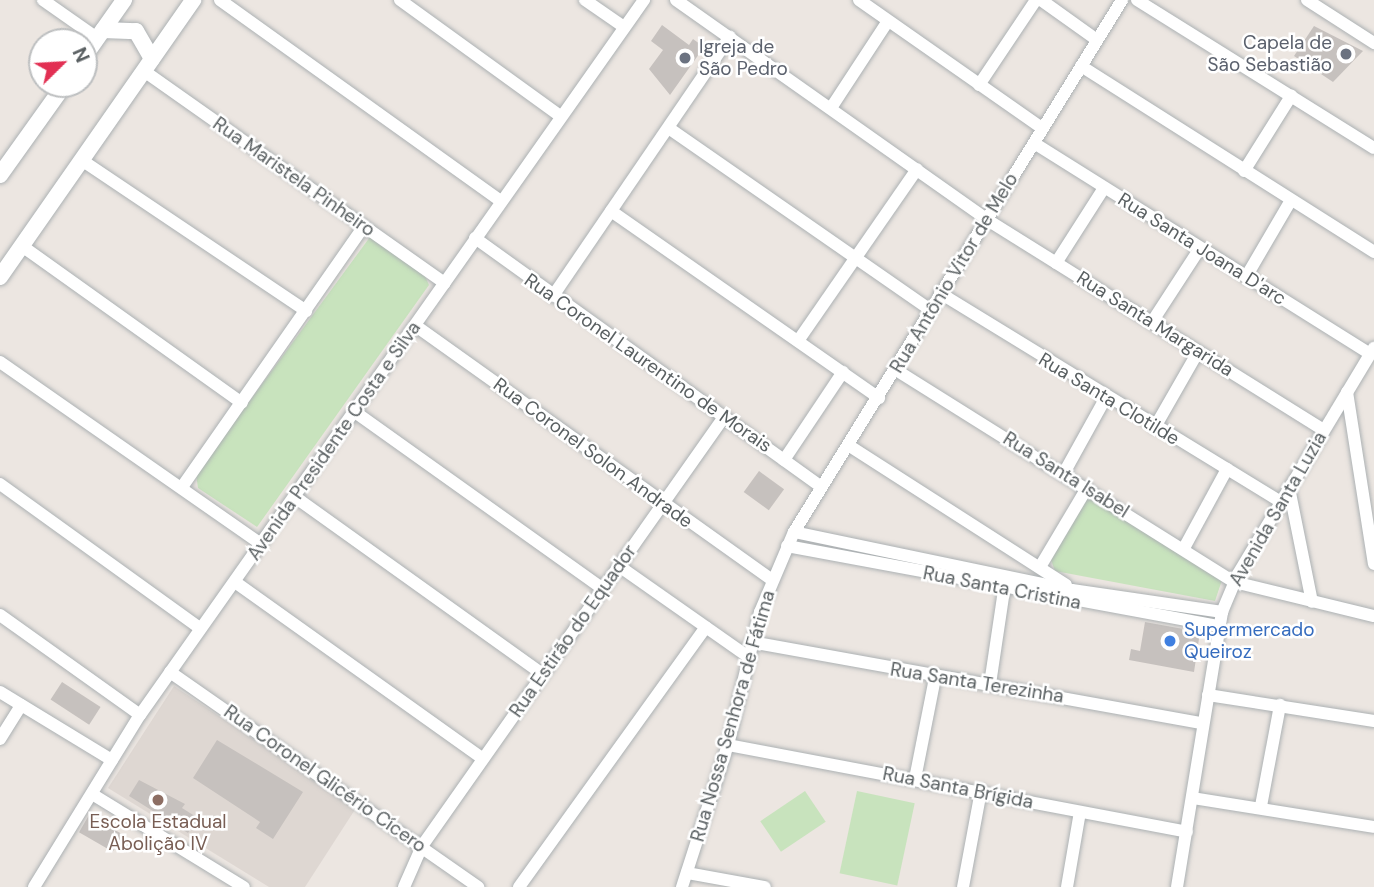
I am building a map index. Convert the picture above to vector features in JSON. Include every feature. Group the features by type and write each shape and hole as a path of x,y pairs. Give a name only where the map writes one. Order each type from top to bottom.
{"street":[{"path":"43,0 100,34 136,31 148,65"},
{"path":"98,37 124,0"},
{"path":"0,277 193,0"},
{"path":"220,0 500,201"},
{"path":"400,0 560,116"},
{"path":"585,0 624,27"},
{"name":"Avenida Presidente Costa e Silva","path":"36,886 140,715 644,0"},
{"name":"Rua Santa Margarida","path":"676,0 986,219 1324,430"},
{"path":"859,0 1042,128"},
{"path":"979,85 1038,0 1097,40"},
{"name":"Rua Antônio Vitor de Melo","path":"787,546 793,532 879,398 940,293 1122,0"},
{"path":"1137,0 1374,148"},
{"path":"1307,0 1374,43"},
{"path":"831,108 888,21"},
{"path":"552,296 670,129 730,37"},
{"name":"Rua Maristela Pinheiro","path":"148,65 445,283"},
{"path":"1081,66 1374,252"},
{"path":"1244,171 1291,96"},
{"path":"0,175 55,98"},
{"path":"670,129 930,310"},
{"name":"Rua Santa Joana D'arc","path":"1034,143 1246,277 1372,351"},
{"path":"83,160 306,311"},
{"path":"798,341 917,169"},
{"path":"1056,263 1104,188"},
{"path":"1246,277 1291,200"},
{"path":"611,211 879,398"},
{"path":"182,487 364,226"},
{"name":"Rua Coronel Laurentino de Morais","path":"475,238 821,487"},
{"path":"22,246 242,403"},
{"path":"1152,322 1200,248"},
{"name":"Rua Santa Clotilde","path":"940,293 1105,399 1281,502"},
{"name":"Rua Coronel Solon Andrade","path":"416,326 662,504 771,579"},
{"name":"Avenida Santa Luzia","path":"1177,887 1222,612 1234,582 1372,351"},
{"path":"1155,427 1198,352"},
{"path":"0,362 261,544"},
{"name":"Rua Santa Isabel","path":"896,370 1184,548 1234,582 1374,616"},
{"path":"784,460 843,372"},
{"path":"1347,392 1374,564"},
{"path":"1064,473 1105,399"},
{"path":"355,412 603,589"},
{"name":"Rua Estirão do Equador","path":"404,887 422,846 724,417"},
{"path":"848,445 1072,590"},
{"path":"1184,548 1227,469"},
{"path":"0,484 200,628"},
{"path":"1040,568 1087,488"},
{"path":"1289,488 1311,602"},
{"path":"295,497 542,674"},
{"name":"Rua Santa Cristina","path":"793,532 1072,590 1222,612"},
{"name":"Rua Santa Cristina","path":"787,546 1004,590 1218,626"},
{"name":"Rua Nossa Senhora de Fátima","path":"682,887 728,745 751,642 771,579 787,546"},
{"path":"619,566 747,656"},
{"path":"990,684 1006,576"},
{"path":"235,582 482,758"},
{"path":"0,615 140,715"},
{"path":"519,887 706,627"},
{"name":"Rua Santa Terezinha","path":"751,642 934,678 990,684 1203,723"},
{"name":"Rua Coronel Glicério Cícero","path":"170,672 478,887"},
{"path":"915,779 934,678"},
{"path":"0,692 112,760"},
{"path":"1208,695 1374,721"},
{"path":"0,739 21,705"},
{"path":"1261,806 1280,705"},
{"name":"Rua Santa Brígida","path":"728,745 1187,832"},
{"path":"963,887 981,791"},
{"path":"92,794 244,887"},
{"path":"1193,798 1261,806 1374,827"},
{"path":"1067,887 1080,812"},
{"path":"687,873 765,887"}],"shaded area":[{"path":"174,686 356,808 305,887 269,887 108,788"}],"green space":[{"path":"370,237 424,274 429,285 257,527 198,488 196,474"},
{"path":"1088,495 1222,580 1215,601 1055,571 1051,560"},
{"path":"805,791 826,822 781,852 760,821"},
{"path":"857,791 915,803 897,885 840,873"}],"building":[{"name":"Igreja de São Pedro","path":"662,25 689,45 693,39 704,47 670,95 649,69 663,50 651,41"},
{"name":"Capela de São Sebastião","path":"1314,26 1363,51 1333,82 1294,56"},
{"path":"759,471 784,489 769,510 744,492"},
{"name":"Supermercado Queiroz","path":"1145,622 1200,632 1194,672 1129,660 1131,649 1140,651"},
{"path":"62,682 101,707 89,725 51,700"},
{"path":"217,740 303,792 273,839 256,828 260,822 193,778"},
{"path":"139,780 185,804 182,808 198,818 188,833 129,796"},
{"path":"89,815 123,834 113,852 79,832"}],"place":[{"name":"Capela de São Sebastião","path":"1346,54"},
{"name":"Igreja de São Pedro","path":"685,58"},
{"name":"Supermercado Queiroz","path":"1170,641"},
{"name":"Escola Estadual Abolição IV","path":"158,800"}]}
